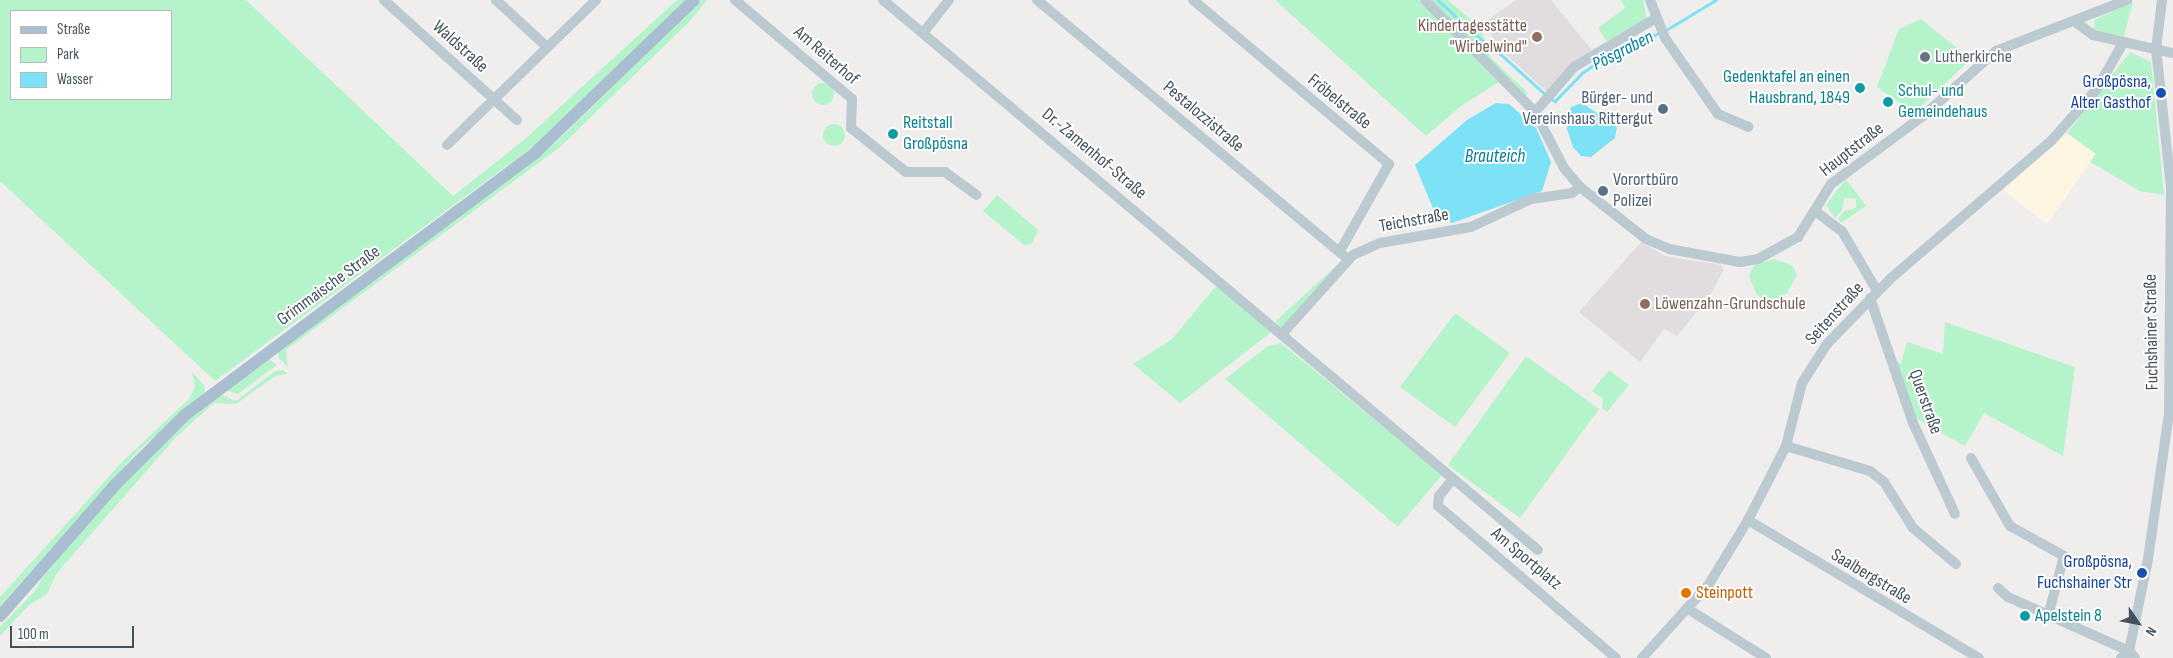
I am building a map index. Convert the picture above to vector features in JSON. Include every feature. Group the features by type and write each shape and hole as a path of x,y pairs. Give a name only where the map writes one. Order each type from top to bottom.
{"main road":[{"name":"Grimmaische Straße","path":"0,616 109,492 185,415 536,152 694,0"}],"street":[{"name":"Waldstraße","path":"384,0 517,120"},
{"path":"496,0 547,47"},
{"path":"491,97 596,0"},
{"name":"Am Reiterhof","path":"735,0 852,99 851,128 906,172 946,172 978,195"},
{"name":"Dr.-Zamenhof-Straße","path":"883,0 1282,334"},
{"path":"922,32 949,0"},
{"name":"Pestalozzistraße","path":"1037,0 1348,259"},
{"name":"Fröbelstraße","path":"1193,0 1389,164 1340,251"},
{"name":"Hauptstraße","path":"1426,0 1535,112 1564,168 1580,187 1646,239 1669,249 1728,261 1758,259 1786,246 1798,237 1832,184 1923,116 1996,51 2127,0"},
{"path":"1650,0 1662,32 1718,114 1748,127"},
{"name":"Fuchshainer Straße","path":"2128,656 2151,544 2170,395 2171,187 2156,49 2162,0"},
{"path":"1535,112 1574,68 1656,18"},
{"path":"2074,21 2086,32 2123,43 2173,53"},
{"name":"Seitenstraße","path":"1642,658 1688,609 1748,520 1786,446 1806,375 1832,338 1874,295 2052,140 2096,90 2123,43"},
{"name":"Waldstraße","path":"447,145 491,97"},
{"name":"Teichstraße","path":"1282,334 1348,259 1380,243 1471,227 1531,199 1572,193 1580,187"},
{"name":"Querstraße","path":"1815,211 1842,231 1874,295 1913,422 1955,514"},
{"name":"Am Sportplatz","path":"1282,334 1452,480 1538,550"},
{"path":"1786,446 1870,471 1884,482 1913,528 1956,564"},
{"path":"1971,458 2010,526 2064,556 2048,616"},
{"name":"Am Sportplatz","path":"1452,480 1439,496 1438,506 1616,658"},
{"name":"Saalbergstraße","path":"1748,520 1979,658"},
{"path":"1998,588 2048,616 2128,656"},
{"path":"1688,609 1766,658"}],"shaded area":[{"name":"Kindertagesstätte \"Wirbelwind\"","path":"1516,0 1551,0 1592,50 1547,92 1500,49 1486,26 1488,20"},
{"path":"2067,133 2096,154 2047,224 2003,190"},
{"name":"Löwenzahn-Grundschule","path":"1641,242 1665,256 1722,265 1723,271 1710,296 1677,336 1664,329 1640,362 1579,312"}],"green space":[{"path":"0,0 246,0 453,196 525,139 677,0 686,0 535,145 215,381 0,181"},
{"path":"702,0 707,0 690,21 560,147 286,350 288,367 278,357 279,350 555,143"},
{"path":"877,0 880,0 1274,330 1180,403 1133,364 1172,339 1217,285"},
{"path":"1275,0 1419,0 1500,81 1461,106 1426,136"},
{"path":"1431,0 1448,0 1481,29 1490,57 1528,93 1525,96"},
{"path":"1621,0 1643,0 1647,19 1607,41 1598,28 1625,8"},
{"path":"2133,2 2124,36 2094,31 2094,20"},
{"path":"1921,19 1971,59 1914,113 1877,87 1899,29"},
{"path":"2130,52 2151,62 2164,195 2140,191 2090,162 2096,154 2067,133"},
{"path":"823,83 831,86 834,94 831,102 823,105 815,102 812,94 815,86"},
{"path":"834,124 842,127 845,135 842,143 834,146 826,143 823,135 826,127"},
{"path":"1846,179 1866,206 1841,223 1838,219 1844,211 1856,208 1856,199 1844,198 1842,210 1835,218 1826,205"},
{"path":"997,195 1038,230 1032,244 1024,245 983,211"},
{"path":"1774,259 1792,265 1797,275 1787,293 1771,306 1757,295 1749,276 1754,265"},
{"path":"1340,262 1282,327 1280,327 1276,321"},
{"path":"1455,313 1510,353 1455,427 1400,387"},
{"path":"1945,322 2075,367 2063,456 1984,413 1965,446 1914,417 1896,361 1901,364 1907,342 1943,354"},
{"path":"1281,343 1442,475 1398,527 1225,379 1268,346"},
{"path":"1526,356 1599,409 1520,518 1448,465"},
{"path":"268,358 277,365 238,394 224,390"},
{"path":"283,370 288,374 275,376 236,404 214,403 177,436 57,573 47,594 29,605 0,636 0,627 36,590 42,578 88,523 170,435 219,394 236,401 275,371"},
{"path":"1609,370 1629,385 1607,412 1602,408 1603,399 1592,391"},
{"path":"192,372 205,386 204,393 139,450 0,606 0,597 124,460 189,399 195,387"}],"water":[{"name":"Brauteich","path":"1496,103 1509,104 1536,128 1551,162 1542,191 1452,223 1435,213 1415,165 1467,120"},
{"path":"1582,103 1617,127 1615,138 1591,157 1581,156 1573,147 1567,129 1571,107"}],"waterway":[{"name":"Pösgraben","path":"1438,0 1484,42"},
{"name":"Pösgraben","path":"1666,30 1716,0"},
{"name":"Pösgraben","path":"1550,98 1555,101 1582,73 1604,58 1661,32"},
{"name":"Pösgraben","path":"1495,49 1546,95"}],"place":[{"name":"Kindertagesstätte \"Wirbelwind\"","path":"1537,37"},
{"name":"Lutherkirche","path":"1925,57"},
{"name":"Gedenktafel an einen Hausbrand, 1849","path":"1860,88"},
{"name":"Großpösna, Alter Gasthof","path":"2161,93"},
{"name":"Schul- und Gemeindehaus","path":"1888,102"},
{"name":"Bürger- und Vereinshaus Rittergut","path":"1663,109"},
{"name":"Reitstall Großpösna","path":"893,134"},
{"name":"Vorortbüro Polizei","path":"1603,191"},
{"name":"Löwenzahn-Grundschule","path":"1645,304"},
{"name":"Großpösna, Fuchshainer Str","path":"2142,573"},
{"name":"Steinpott","path":"1686,593"},
{"name":"Apelstein 8","path":"2025,616"}]}
